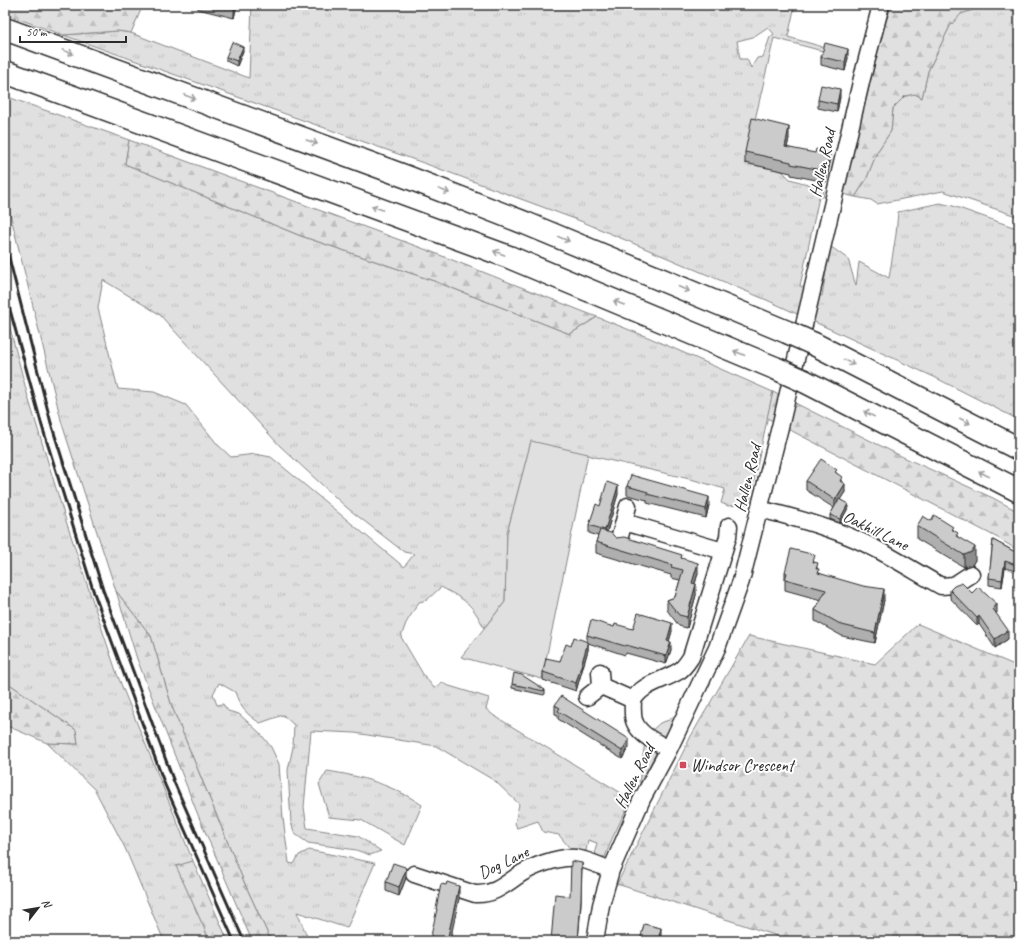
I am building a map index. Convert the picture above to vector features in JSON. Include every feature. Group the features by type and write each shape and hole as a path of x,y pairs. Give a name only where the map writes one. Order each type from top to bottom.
{"highway":[{"path":"5,28 408,177 525,223 814,344 1019,448"},
{"path":"5,72 509,257 775,368 1019,491"}],"street":[{"name":"Hallen Road","path":"595,941 601,906 611,870 642,799 669,749 717,648 741,581 781,423 862,78 881,5"},
{"path":"619,540 628,506"},
{"name":"Oakhill Lane","path":"759,509 801,519 837,531 871,547 941,586 954,584 971,574"},
{"path":"624,522 723,551"},
{"path":"669,749 645,735 636,726 633,716 633,700 644,688 679,671 686,665 691,657 728,537 729,526"},
{"path":"587,696 600,679 633,700"},
{"name":"Dog Lane","path":"414,874 475,894 484,895 492,892 527,869 562,859 575,858 589,861 611,870"}],"green space":[{"path":"5,5 143,5 131,33 118,31 63,35 5,14"},
{"path":"252,5 795,5 788,37 830,49 830,53 774,38 745,163 782,171 790,179 824,189 823,197 819,197 800,286 822,296 830,246 848,259 856,286 859,262 889,278 898,212 940,203 953,206 1019,229 1019,420 934,377 769,301 583,222 429,165 63,35 118,31 131,33 249,78","holes":["768,27 774,34 770,37 763,57 757,58 751,68 747,59 740,59 737,41 753,37"]},
{"path":"892,5 1002,5 978,8 961,14 950,26 928,71 922,98 915,94 905,96 893,108 891,131 877,152 866,180 855,197 843,194 883,29"},
{"path":"1002,5 1019,5 1019,217 943,191 877,204 871,200 855,197 866,180 877,152 891,131 893,108 905,96 915,94 922,98 928,71 950,26 960,14 978,8"},
{"path":"5,96 129,140 125,164 301,236 434,281 570,334 597,317 650,338 773,392 749,504 728,506 721,503 725,489 694,480 531,442 507,533 505,602 484,628 476,613 467,603 441,587 427,600 419,602 406,623 401,637 423,674 434,688 442,682 446,685 489,698 486,709 493,715 631,799 605,857 597,857 595,851 597,843 588,840 586,851 572,851 559,835 543,832 538,821 517,828 515,823 519,804 495,781 436,746 355,733 311,731 304,807 307,828 358,836 381,851 370,855 356,850 308,843 295,834 291,823 288,770 293,747 294,725 283,715 260,723 244,710 235,692 219,683 213,694 217,705 223,704 228,711 239,714 260,733 271,747 279,764 283,818 289,863 294,864 299,855 309,850 375,863 347,928 297,912 309,941 271,941 244,882 172,707 151,636 116,591 62,424 5,193","holes":["103,280 159,314 280,446 346,507 404,552 414,554 404,567 271,457 255,454 231,457 218,445 186,405 154,392 118,389 98,308"]},
{"path":"129,140 427,250 597,317 570,334 434,281 301,236 125,164"},
{"path":"5,309 28,397 67,524 117,674 193,861 177,867 210,941 164,941 125,848 95,790 47,743 78,744 76,730 5,681"},
{"path":"773,392 901,456 993,498 1019,512 1019,551 998,538 767,418"},
{"path":"531,441 588,454 542,679 461,657 505,602 507,533"},
{"path":"116,591 151,636 172,707 244,882 271,941 252,941 198,815 137,659"},
{"path":"918,624 1019,667 1019,941 793,941 617,884 691,736 749,636 875,664"},
{"path":"5,681 76,730 78,744 47,743 5,725"},
{"path":"680,711 669,744 650,732 660,723 669,720"},
{"path":"645,742 658,749 641,783 639,782"},
{"path":"327,771 376,782 400,792 422,805 405,845 361,820 329,817 319,784"},
{"path":"193,861 228,941 210,941 176,866"}],"building":[{"path":"232,42 243,47 237,61 226,57"},
{"path":"825,43 848,49 845,62 821,57"},
{"path":"821,85 840,89 837,104 818,100"},
{"path":"752,118 789,127 785,147 815,153 816,149 830,152 826,171 745,152"},
{"path":"821,459 837,470 835,472 842,477 840,481 845,484 835,500 806,481"},
{"path":"631,475 709,497 706,509 647,494 648,492 627,486"},
{"path":"607,482 618,486 605,530 589,525 596,504 600,506"},
{"path":"839,499 848,504 840,519 830,515"},
{"path":"934,515 953,527 951,529 958,533 956,536 975,547 972,552 964,555 917,526 923,516 931,521"},
{"path":"600,530 611,533 616,538 624,537 682,555 681,558 698,563 692,583 696,584 687,617 679,615 667,600 675,597 683,570 671,567 672,565 596,542"},
{"path":"993,540 1019,554 1019,566 1005,561 1002,580 989,578"},
{"path":"791,549 815,555 813,562 818,563 816,569 819,569 818,573 863,586 884,589 875,633 842,625 815,610 826,590 785,579 787,573 785,572"},
{"path":"962,583 972,593 978,587 997,604 993,609 1008,630 995,639 979,616 977,618 950,590 954,586"},
{"path":"638,613 672,623 667,641 671,642 666,656 587,635 591,620 614,627 615,624 633,629"},
{"path":"574,637 588,642 576,683 543,672 546,658 560,661 566,644 571,646"},
{"path":"514,673 522,675 545,690 512,684"},
{"path":"561,696 629,739 622,751 558,711 560,708 555,705"},
{"path":"571,861 582,863 578,941 551,941 555,894 570,896"},
{"path":"393,863 405,867 406,870 399,887 386,882"},
{"path":"447,882 459,886 447,941 430,940 441,884 446,885"},
{"path":"644,924 661,928 658,941 640,941"}],"railway":[{"path":"5,242 51,423 103,590 174,782 244,941"},
{"path":"5,292 42,426 94,593 165,785 234,941"}],"place":[{"name":"Windsor Crescent","path":"683,765"}]}
